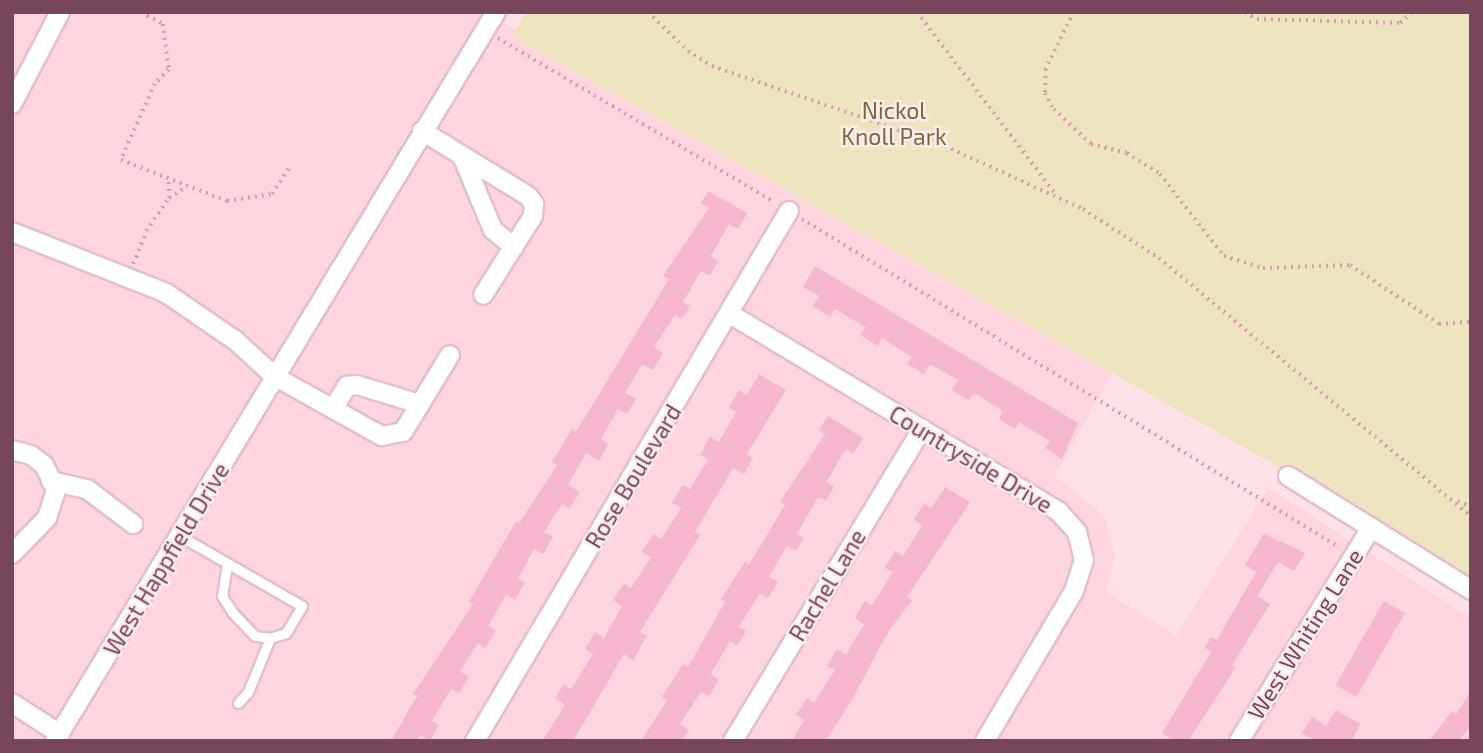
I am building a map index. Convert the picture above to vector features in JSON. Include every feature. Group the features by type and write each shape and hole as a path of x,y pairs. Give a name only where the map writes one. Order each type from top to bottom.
{"street":[{"path":"12,104 60,12"},
{"name":"West Happfield Drive","path":"62,739 274,376 496,12"},
{"path":"422,131 534,204 533,216 483,295"},
{"path":"462,156 493,230 514,247"},
{"name":"Rose Boulevard","path":"475,741 789,211"},
{"path":"12,232 128,275 186,305 236,341 274,376 382,436 392,437 403,432 450,355"},
{"name":"Countryside Drive","path":"730,314 1059,512 1077,532 1084,560 1074,592 985,741"},
{"path":"333,409 347,386 358,385 420,404"},
{"name":"Rachel Lane","path":"733,741 922,429"},
{"path":"12,450 31,455 44,466 56,491 47,518 12,554"},
{"path":"1288,476 1471,590"},
{"name":"West Happfield Drive","path":"51,481 87,489 133,524"},
{"name":"West Whiting Lane","path":"1239,741 1371,528"},
{"path":"12,703 62,739"}],"lane":[{"path":"181,537 227,563 302,606 286,633 270,638 255,636 222,596 227,563"},
{"path":"239,703 248,692 270,638"}],"path":[{"path":"141,12 163,24 169,70 155,84 121,160 227,201 260,199 272,194 289,166"},
{"path":"648,12 688,51 712,66 945,146 1056,194 1159,258 1456,500 1471,516"},
{"path":"918,12 1056,194"},
{"path":"1074,12 1046,69 1045,93 1054,109 1091,145 1127,153 1160,174 1224,256 1263,268 1350,265 1439,324 1471,322"},
{"path":"1245,12 1257,19 1399,23 1412,12"},
{"path":"485,30 789,211 1354,556"},
{"path":"168,178 169,198"},
{"path":"128,275 146,231 169,198 186,187"},
{"path":"1456,500 1471,507"}],"shaded area":[{"path":"13,12 486,12 705,144 1112,373 1055,476 1104,516 1115,555 1106,592 1176,636 1268,488 1471,618 1471,741 12,741"}],"green space":[{"name":"Nickol Knoll Park","path":"525,12 1471,12 1471,580 1281,468 513,37"}],"building":[{"path":"708,191 747,213 738,229 729,224 711,256 718,261 710,276 701,271 683,302 690,306 682,319 675,315 654,347 663,353 653,370 642,364 625,393 636,399 627,414 618,409 601,439 608,444 599,461 586,453 568,485 580,492 569,509 562,504 544,532 553,537 543,554 534,549 518,579 525,583 515,600 506,595 488,626 496,631 485,648 478,643 460,671 469,677 459,693 451,689 432,721 439,725 430,741 420,735 417,741 391,741 417,696 413,694 473,604 469,602 516,521 519,523 557,465 552,462 572,429 576,432 669,279 663,276 709,208 701,203"},
{"path":"815,266 1078,423 1062,459 1045,448 1050,441 1019,422 1015,429 999,419 1003,411 974,393 969,400 952,390 958,380 930,364 924,374 907,364 912,357 882,338 878,346 860,335 865,327 835,309 830,317 813,306 819,296 803,287"},
{"path":"759,374 786,390 747,454 753,458 744,474 733,468 695,532 700,535 640,632 647,636 633,660 624,654 573,741 542,741 565,705 555,698 564,684 571,689 593,654 585,649 595,632 604,638 622,606 613,600 624,584 631,588 651,557 642,552 653,534 661,539 681,508 672,503 683,485 690,489 708,459 700,455 710,437 719,442 736,412 729,407 739,390 747,395"},
{"path":"828,416 863,438 853,454 846,449 826,482 834,487 826,501 818,497 797,534 804,538 796,551 787,546 769,577 778,582 768,598 760,593 739,627 746,631 737,646 730,641 711,674 719,680 709,696 701,692 680,724 689,730 682,741 641,741 667,700 662,697 683,664 688,667 725,602 721,599 745,562 749,565 785,505 780,502 825,434 819,430"},
{"path":"945,487 970,502 907,597 912,600 888,632 853,698 826,741 792,741 804,720 796,715 807,698 814,703 835,670 827,666 837,649 846,655 864,624 855,618 865,601 872,605 893,572 885,568 895,551 903,556 922,525 914,520 924,503 931,508"},
{"path":"1264,534 1305,553 1294,571 1278,562 1257,596 1270,604 1232,665 1236,667 1188,741 1175,741 1162,733 1211,652 1205,648 1211,637 1217,640 1256,572 1245,565"},
{"path":"1384,601 1405,613 1356,697 1336,685"},
{"path":"1471,691 1471,725 1459,741 1429,741 1452,711 1456,714"},
{"path":"1336,710 1360,724 1352,741 1315,741 1302,733 1312,717 1326,726"}]}
